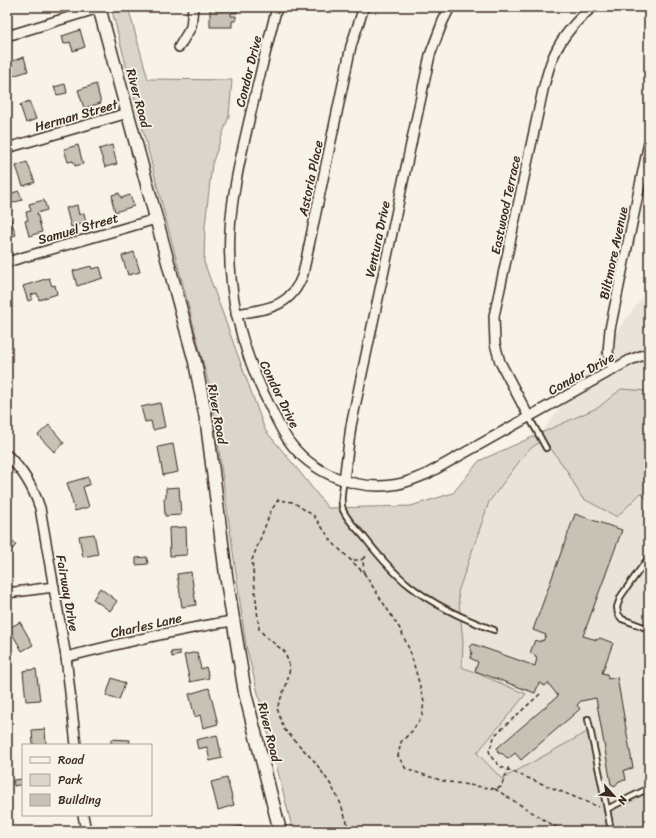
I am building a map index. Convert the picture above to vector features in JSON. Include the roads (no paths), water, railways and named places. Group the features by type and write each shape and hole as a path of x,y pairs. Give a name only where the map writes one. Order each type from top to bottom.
{"street":[{"path":"179,47 191,27 193,7"},
{"name":"Condor Drive","path":"277,7 237,171 232,205 230,253 233,297 236,314 249,360 283,432 294,448 321,470 344,480 359,485 394,485 414,479 442,466 630,360 649,353"},
{"name":"Astoria Place","path":"236,314 270,308 280,304 296,290 300,283 351,46 364,7"},
{"name":"Ventura Drive","path":"344,480 351,426 430,55 450,7"},
{"name":"Eastwood Terrace","path":"529,417 500,362 495,344 494,316 543,90 550,66 560,44 578,22 593,7"},
{"path":"7,36 99,8"},
{"name":"River Road","path":"99,8 195,362 207,424 232,621 245,693 280,831"},
{"name":"Herman Street","path":"7,148 128,113"},
{"name":"Biltmore Avenue","path":"613,370 608,352 610,329 649,142"},
{"name":"Samuel Street","path":"7,262 156,219"},
{"name":"Fairway Drive","path":"7,455 24,474 36,496 40,508 66,657 76,744"},
{"path":"7,593 54,587"},
{"name":"Charles Lane","path":"66,657 140,639 232,621"},
{"path":"83,816 86,831"}],"lane":[{"path":"529,417 546,448"},
{"path":"344,480 341,502 343,511 391,569 410,586 443,607 463,618 494,630"},
{"path":"649,557 621,596 617,607 618,614 622,618 649,629"},
{"path":"588,719 611,831"},
{"path":"607,809 649,788"}]}
